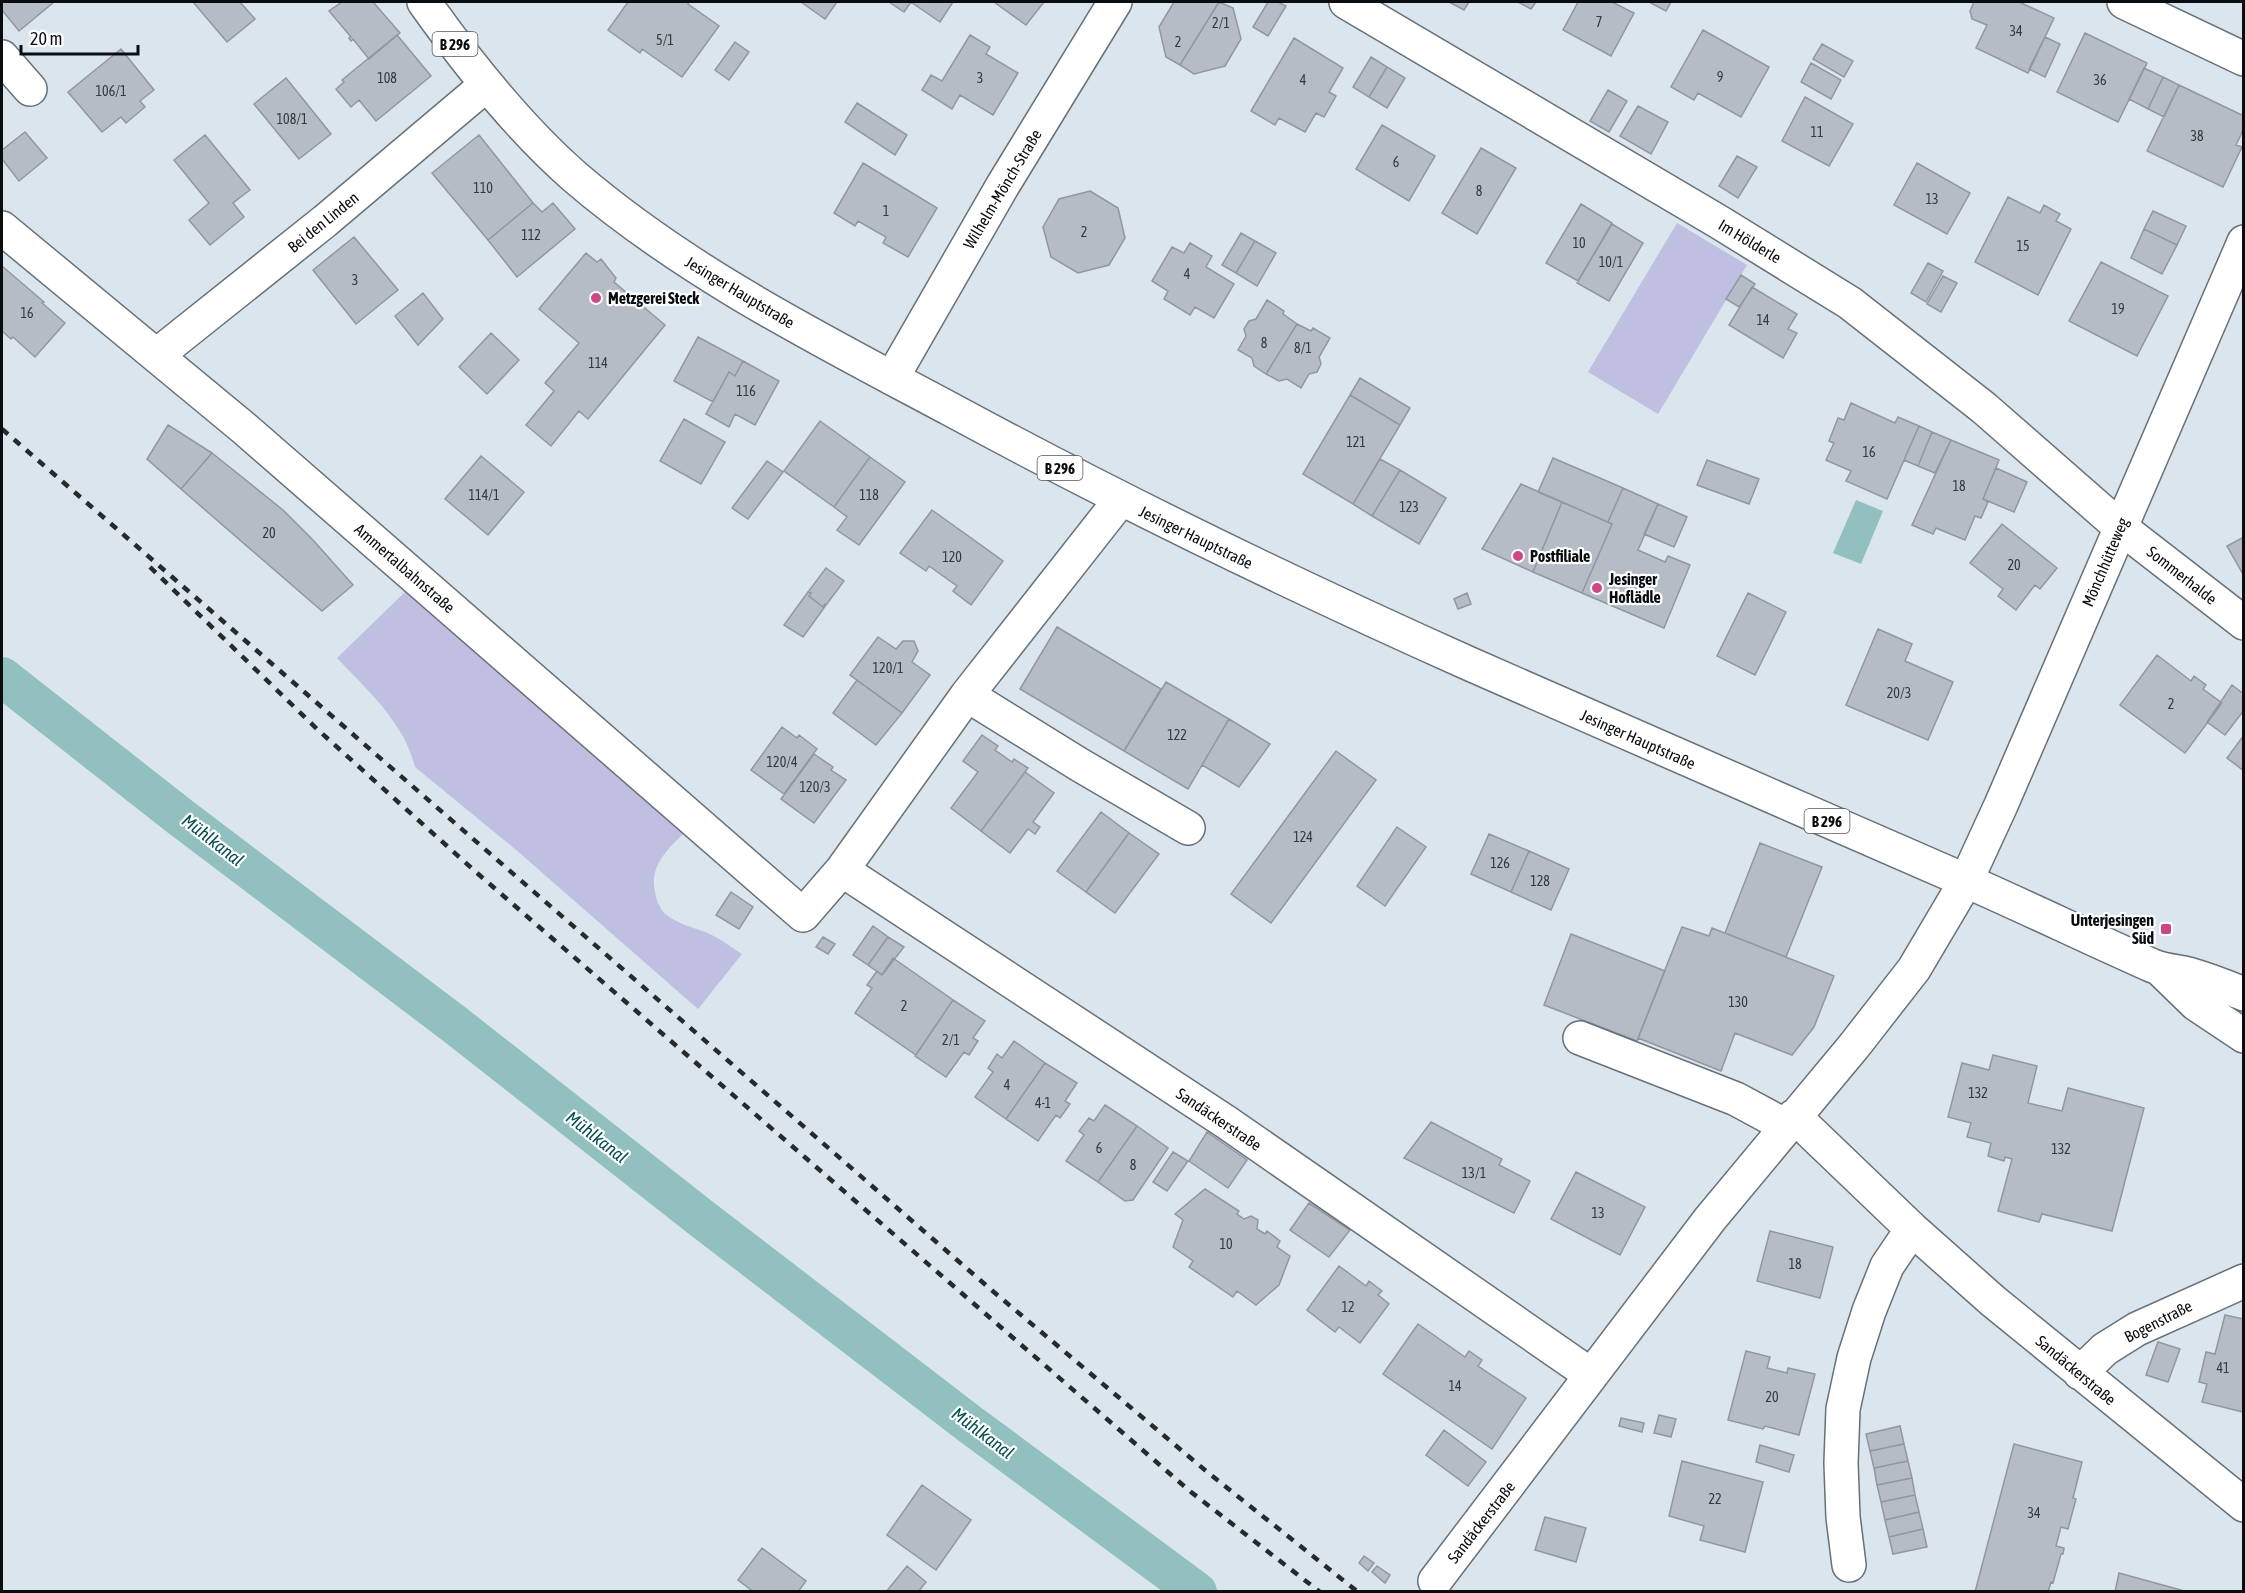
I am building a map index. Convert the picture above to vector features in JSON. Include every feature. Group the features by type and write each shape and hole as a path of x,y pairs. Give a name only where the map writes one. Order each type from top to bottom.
{"street":[{"name":"Jesinger Hauptstraße","path":"424,2 486,85 571,173 649,236 783,318 892,378 1209,544 1400,633 1689,762 1966,881 2160,969 2211,980 2244,994"},
{"name":"Wilhelm-Mönch-Straße","path":"892,378 997,195 1115,2"},
{"name":"Im Hölderle","path":"1346,2 1719,222 1850,303 1984,408 2120,527"},
{"path":"2124,2 2244,60"},
{"path":"2,57 30,89"},
{"name":"Bei den Linden","path":"157,355 325,221 486,85"},
{"name":"Ammertalbahnstraße","path":"2,228 157,355 329,501 803,915"},
{"name":"Mönchhütteweg","path":"1966,881 2244,242"},
{"name":"Jesinger Hauptstraße","path":"803,915 842,870 967,694 1120,499"},
{"name":"Sommerhalde","path":"2120,527 2244,623"},
{"path":"967,694 1080,765 1188,828"},
{"name":"Sandäckerstraße","path":"842,870 1226,1122 1591,1375"},
{"name":"Sandäckerstraße","path":"1435,1581 1703,1228 1854,1046 1914,969 1966,881"},
{"name":"Jesinger Hauptstraße","path":"2160,969 2196,1004 2244,1036"},
{"path":"1580,1038 1790,1121"},
{"name":"Sandäckerstraße","path":"1790,1121 1993,1301 2244,1505"},
{"path":"1849,1565 1843,1517 1841,1463 1843,1409 1854,1358 1869,1311 1887,1266 1912,1229"},
{"name":"Bogenstraße","path":"2080,1373 2105,1349 2137,1329 2244,1281"}],"shaded area":[{"path":"1677,223 1747,265 1658,414 1588,372"},
{"path":"1856,500 1883,511 1861,564 1833,553"},
{"path":"405,592 684,833 666,852 657,866 654,883 659,906 674,920 710,934 742,954 698,1009 515,849 415,767 410,751 394,721 337,658"}],"building":[{"path":"2,2 54,2 19,31 2,10"},
{"path":"193,2 240,2 255,19 227,42"},
{"path":"342,2 373,2 400,33 369,59 353,39 351,41 349,38 351,37 329,11"},
{"path":"628,2 689,2 688,4 719,26 682,77 642,49 640,53 608,30"},
{"path":"801,2 837,2 825,19"},
{"path":"889,2 911,2 904,12"},
{"path":"911,2 953,2 940,22"},
{"path":"994,2 1044,2 1026,25"},
{"path":"1174,2 1219,2 1180,65 1166,57 1159,27"},
{"path":"1219,2 1233,8 1241,39 1225,66 1194,74 1180,65"},
{"path":"1268,2 1278,2 1286,6 1268,36 1253,27"},
{"path":"1449,2 1469,2 1464,10"},
{"path":"1518,2 1536,2 1531,9"},
{"path":"1578,2 1612,2 1634,13 1611,56 1563,30"},
{"path":"1649,2 1671,2 1666,11"},
{"path":"1974,2 2019,2 2054,18 2028,73 1976,48 1987,25 1972,19 1970,11"},
{"path":"1703,30 1769,67 1741,117 1698,93 1694,100 1671,87"},
{"path":"2085,33 2147,63 2118,122 2057,92"},
{"path":"397,35 431,76 376,121 359,100 351,107 336,89 344,82 342,80"},
{"path":"970,35 990,47 986,54 1018,73 993,115 960,95 952,109 922,90 931,75 942,81"},
{"path":"2045,37 2060,44 2045,77 2029,69"},
{"path":"1294,38 1343,68 1329,92 1336,96 1324,117 1316,113 1305,132 1279,118 1275,125 1251,111"},
{"path":"735,42 749,52 729,80 715,70"},
{"path":"1822,44 1853,61 1844,77 1813,59"},
{"path":"121,49 154,90 140,101 145,107 126,123 121,117 102,132 68,92"},
{"path":"1371,57 1387,67 1369,97 1353,87"},
{"path":"1811,63 1841,80 1831,99 1801,82"},
{"path":"1387,67 1405,78 1387,108 1369,97"},
{"path":"2144,68 2163,77 2148,109 2129,99"},
{"path":"2163,77 2179,85 2164,117 2148,109"},
{"path":"286,78 331,134 299,159 254,104"},
{"path":"2179,85 2244,116 2244,128 2236,145 2242,147 2223,187 2147,151"},
{"path":"1608,90 1627,101 1609,132 1590,121"},
{"path":"1805,97 1853,124 1829,166 1782,141"},
{"path":"857,103 907,135 895,155 845,122"},
{"path":"1638,106 1668,122 1651,154 1620,136"},
{"path":"1382,125 1435,156 1409,201 1356,169"},
{"path":"25,132 47,158 19,181 2,159 2,150"},
{"path":"205,135 250,190 233,203 244,217 210,245 189,220 209,203 174,160"},
{"path":"479,135 533,203 488,240 432,173"},
{"path":"1481,148 1516,168 1477,234 1442,213"},
{"path":"1737,156 1757,167 1738,198 1719,186"},
{"path":"863,163 937,208 908,257 883,243 886,237 858,221 855,226 834,213"},
{"path":"1917,163 1970,193 1947,234 1894,205"},
{"path":"1090,191 1118,208 1125,238 1109,265 1078,273 1051,257 1043,227 1059,199"},
{"path":"2008,197 2040,213 2044,205 2060,214 2056,221 2071,229 2038,295 1975,262"},
{"path":"533,203 542,212 553,203 575,229 517,277 488,240"},
{"path":"1581,204 1612,223 1578,281 1546,263"},
{"path":"2153,211 2186,226 2177,245 2144,229"},
{"path":"1612,224 1643,243 1609,301 1577,283"},
{"path":"2144,229 2177,245 2162,274 2131,258"},
{"path":"1241,233 1255,241 1236,273 1222,265"},
{"path":"354,237 398,290 356,324 313,270"},
{"path":"1255,241 1276,253 1257,286 1236,273"},
{"path":"1190,243 1212,256 1206,267 1234,284 1214,318 1195,307 1190,315 1164,299 1168,291 1152,281 1172,247 1184,253"},
{"path":"586,253 597,262 601,259 616,278 614,282 665,325 588,419 579,411 551,446 526,425 554,391 545,383 579,343 539,309"},
{"path":"2101,262 2168,296 2137,356 2069,321"},
{"path":"1928,263 1943,271 1926,302 1911,293"},
{"path":"2,266 65,323 35,357 13,337 11,339 2,331"},
{"path":"1741,275 1755,284 1739,307 1726,299"},
{"path":"1943,276 1957,283 1941,312 1927,304"},
{"path":"1752,287 1797,314 1788,329 1797,333 1783,358 1729,325"},
{"path":"423,293 443,319 418,345 395,316"},
{"path":"1267,300 1284,311 1283,314 1297,324 1266,374 1254,366 1252,358 1238,350 1246,336 1244,329 1249,321 1256,319"},
{"path":"1297,324 1311,331 1313,328 1330,338 1319,357 1321,364 1317,372 1309,374 1301,388 1287,379 1279,381 1266,374"},
{"path":"491,333 519,360 487,394 459,367"},
{"path":"698,337 743,361 735,376 729,372 713,402 674,381"},
{"path":"743,361 779,381 755,425 735,414 729,427 706,414 729,372 735,376"},
{"path":"1360,378 1410,408 1400,425 1350,395"},
{"path":"1350,395 1400,425 1353,504 1303,474"},
{"path":"1851,403 1895,423 1898,417 1919,426 1887,499 1846,481 1851,471 1826,460 1834,443 1829,441 1838,418 1844,420"},
{"path":"684,419 725,442 701,484 660,461"},
{"path":"820,421 870,457 834,507 784,471"},
{"path":"168,425 212,453 181,489 147,459"},
{"path":"1919,426 1932,432 1918,466 1904,460"},
{"path":"1932,432 1951,440 1935,473 1918,466"},
{"path":"1951,440 1999,460 1983,499 1988,502 1981,518 1975,516 1965,540 1936,528 1933,534 1912,525"},
{"path":"212,453 283,510 353,585 322,611 181,489"},
{"path":"481,456 524,492 488,535 445,499"},
{"path":"870,457 905,482 859,545 837,530 847,517 834,507"},
{"path":"1553,458 1623,488 1608,522 1538,492"},
{"path":"1380,459 1400,470 1372,516 1353,504"},
{"path":"1707,460 1759,479 1749,504 1697,485"},
{"path":"767,461 783,472 748,519 732,508"},
{"path":"1996,468 2027,482 2014,512 1983,499"},
{"path":"1400,470 1446,498 1419,544 1372,516"},
{"path":"1521,484 1562,502 1533,572 1482,549"},
{"path":"1623,488 1658,504 1638,550 1665,562 1668,556 1690,565 1664,628 1582,593 1612,524 1608,522"},
{"path":"1562,502 1612,524 1582,593 1533,572"},
{"path":"1658,504 1687,517 1674,547 1644,534"},
{"path":"932,510 1003,561 971,605 953,591 957,586 929,566 926,571 900,553"},
{"path":"2002,524 2057,568 2040,589 2035,585 2016,610 1998,596 2003,589 1970,563"},
{"path":"2244,537 2244,576 2227,546"},
{"path":"826,568 844,581 823,607 809,596 811,593 808,592"},
{"path":"808,592 811,593 809,596 823,607 826,605 803,637 784,625"},
{"path":"1467,593 1471,604 1458,609 1454,599"},
{"path":"1748,593 1786,612 1755,675 1717,656"},
{"path":"1057,627 1161,689 1124,751 1020,689"},
{"path":"1878,629 1912,644 1905,661 1953,682 1928,740 1846,705"},
{"path":"878,637 896,649 903,641 914,641 918,651 912,662 930,675 902,713 850,675"},
{"path":"2157,655 2191,681 2194,676 2206,685 2203,689 2222,703 2185,753 2120,705"},
{"path":"857,680 902,713 876,745 833,713"},
{"path":"1166,682 1229,719 1188,789 1124,751"},
{"path":"2232,685 2244,694 2244,710 2225,735 2207,722"},
{"path":"1229,719 1270,744 1239,787 1202,765"},
{"path":"782,727 797,738 799,735 817,749 784,794 751,770"},
{"path":"982,735 998,746 995,750 1012,762 1014,759 1028,768 981,831 951,808 978,772 963,761"},
{"path":"2244,735 2244,771 2227,758"},
{"path":"1336,751 1376,780 1271,923 1231,894"},
{"path":"814,754 833,767 831,770 846,780 814,823 781,799"},
{"path":"1025,772 1054,793 1033,822 1040,827 1035,834 1028,829 1010,853 981,831"},
{"path":"1101,812 1129,833 1086,892 1057,871"},
{"path":"1397,827 1426,847 1385,906 1357,886"},
{"path":"1129,833 1159,854 1115,913 1086,892"},
{"path":"1489,834 1529,851 1511,892 1471,874"},
{"path":"1760,843 1822,867 1786,957 1725,933"},
{"path":"1529,851 1569,869 1551,910 1511,892"},
{"path":"731,892 753,907 739,929 716,915"},
{"path":"873,926 888,937 868,965 853,955"},
{"path":"1682,927 1709,936 1712,928 1834,976 1814,1027 1792,1055 1735,1033 1721,1071 1638,1038"},
{"path":"1571,934 1665,971 1637,1041 1544,1005"},
{"path":"823,937 835,944 828,954 816,947"},
{"path":"888,937 904,947 882,975 868,965"},
{"path":"893,958 953,1000 916,1055 855,1013 872,988 867,985 877,971 882,975"},
{"path":"953,1000 985,1021 973,1038 978,1041 969,1055 964,1052 946,1077 915,1056"},
{"path":"1014,1041 1045,1063 1006,1119 975,1097 993,1072 988,1068 997,1054 1002,1058"},
{"path":"1993,1055 2037,1066 2028,1103 2062,1111 2068,1088 2144,1108 2112,1231 2042,1214 2039,1222 1998,1211 2012,1159 2005,1157 2004,1161 1988,1156 1991,1143 1967,1137 1971,1123 1948,1117 1962,1063 1989,1070"},
{"path":"1045,1063 1077,1083 1065,1101 1070,1104 1060,1118 1056,1115 1038,1141 1006,1119"},
{"path":"1105,1105 1137,1126 1098,1182 1066,1161 1084,1135 1079,1131 1089,1118 1094,1121"},
{"path":"1431,1122 1502,1159 1499,1165 1530,1181 1514,1213 1404,1158"},
{"path":"1137,1126 1168,1148 1133,1200 1125,1201 1098,1182"},
{"path":"1207,1132 1247,1160 1228,1188 1189,1161"},
{"path":"1173,1152 1188,1161 1167,1191 1153,1182"},
{"path":"1576,1172 1645,1207 1620,1255 1551,1219"},
{"path":"1205,1189 1239,1211 1237,1214 1244,1219 1251,1216 1258,1220 1257,1229 1265,1234 1267,1231 1280,1241 1277,1247 1290,1256 1279,1285 1256,1305 1237,1291 1233,1297 1189,1267 1193,1261 1173,1247 1183,1220 1175,1214"},
{"path":"1309,1203 1350,1230 1329,1257 1290,1230"},
{"path":"1770,1231 1833,1247 1820,1298 1757,1281"},
{"path":"1339,1266 1366,1286 1369,1281 1382,1291 1378,1295 1389,1304 1360,1343 1339,1327 1335,1332 1307,1310"},
{"path":"2225,1315 2244,1319 2243,1412 2202,1402 2207,1384 2199,1382 2206,1352 2215,1354"},
{"path":"1418,1324 1465,1357 1469,1351 1482,1360 1478,1366 1526,1398 1492,1449 1383,1374"},
{"path":"2158,1342 2180,1349 2168,1382 2146,1375"},
{"path":"1746,1351 1770,1357 1767,1368 1787,1373 1788,1368 1815,1374 1799,1435 1728,1420"},
{"path":"1659,1415 1676,1419 1671,1437 1654,1433"},
{"path":"1621,1418 1644,1423 1642,1432 1619,1426"},
{"path":"1900,1426 1904,1444 1870,1451 1866,1434"},
{"path":"1444,1430 1486,1462 1468,1486 1426,1455"},
{"path":"1904,1444 1908,1461 1874,1468 1870,1451"},
{"path":"2014,1444 2082,1462 2068,1529 2061,1527 2056,1546 2064,1548 2063,1554 2061,1554 2053,1583 2051,1582 2048,1592 1975,1592"},
{"path":"1760,1445 1794,1455 1789,1472 1756,1462"},
{"path":"1682,1461 1763,1482 1745,1552 1700,1540 1704,1526 1669,1516"},
{"path":"1908,1461 1912,1478 1877,1485 1874,1468"},
{"path":"1912,1478 1915,1495 1881,1502 1877,1485"},
{"path":"922,1485 971,1520 936,1570 887,1535"},
{"path":"1915,1495 1919,1512 1885,1520 1881,1502"},
{"path":"1919,1512 1923,1529 1889,1537 1885,1520"},
{"path":"1545,1517 1586,1528 1576,1562 1535,1550"},
{"path":"1923,1529 1927,1547 1893,1554 1889,1537"},
{"path":"762,1548 806,1581 798,1592 754,1592 738,1580"},
{"path":"1364,1556 1374,1563 1368,1571 1359,1563"},
{"path":"907,1566 926,1582 918,1592 886,1592"},
{"path":"1377,1566 1390,1575 1385,1583 1372,1572"},
{"path":"2119,1573 2188,1592 2115,1592"}],"waterway":[{"name":"Mühlkanal","path":"2,677 179,816 458,1027 701,1218 971,1425 1197,1592"}],"railway":[{"path":"2,429 995,1293 1206,1471 1358,1592"},
{"path":"150,567 317,729 477,873 1191,1492 1320,1592"}],"place":[{"name":"Metzgerei Steck","path":"596,298"},
{"name":"Postfiliale","path":"1518,556"},
{"name":"Jesinger Hoflädle","path":"1597,588"},
{"name":"Unterjesingen Süd","path":"2166,929"}]}
